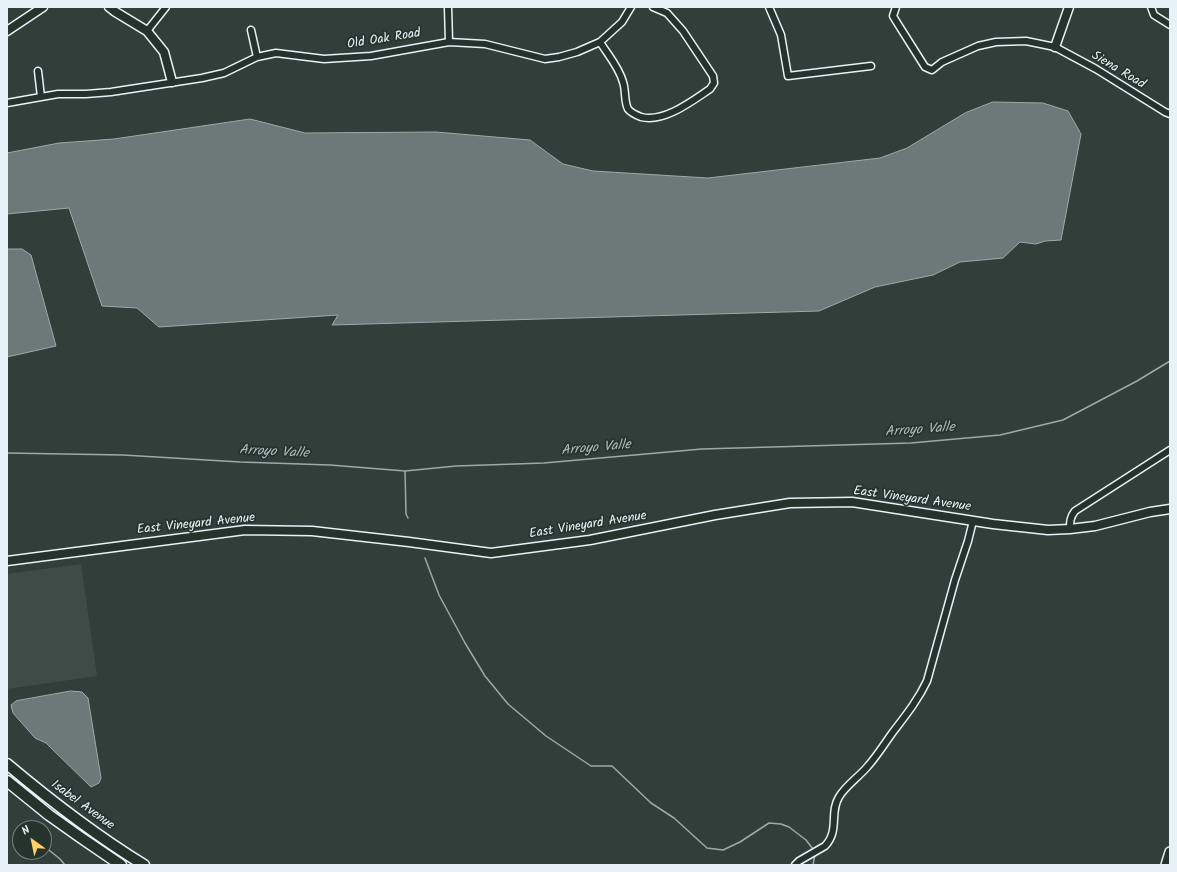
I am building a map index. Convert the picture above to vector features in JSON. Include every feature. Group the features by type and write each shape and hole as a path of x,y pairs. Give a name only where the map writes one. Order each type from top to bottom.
{"highway":[{"name":"Isabel Avenue","path":"7,764 75,818 144,865"},
{"name":"Isabel Avenue","path":"7,781 55,820 121,865"}],"main road":[{"path":"1166,865 1170,852"}],"street":[{"path":"7,30 43,7"},
{"path":"109,7 147,31 164,52 172,82"},
{"path":"147,31 166,7"},
{"path":"448,7 449,42"},
{"name":"Old Oak Road","path":"7,104 41,96 111,92 224,74 257,57 276,53 324,59 371,56 449,42 485,44 545,58 559,57 577,52 600,42 622,22 631,7"},
{"path":"600,42 618,70 623,82 626,94 626,103 629,110 636,115 646,118 669,114 706,92 714,83 713,76 682,31 667,13 653,7"},
{"path":"769,7 781,35 788,76 871,66"},
{"name":"Siena Road","path":"896,7 893,16 925,67 932,70 942,62 978,46 996,42 1026,41 1055,47 1096,69 1170,114"},
{"path":"1055,47 1069,7"},
{"path":"1150,7 1154,15 1170,25"},
{"path":"251,30 257,57"},
{"path":"38,70 41,96"},
{"path":"1070,529 1070,518 1075,511 1170,450"},
{"name":"East Vineyard Avenue","path":"7,561 245,530 312,531 491,553 590,540 715,515 790,502 852,502 973,521 1048,530 1095,526 1150,512 1170,509"},
{"path":"795,865 799,861 825,846 828,842 833,835 835,807 843,791 869,765 921,695 927,681 973,521"}],"shaded area":[{"path":"993,102 1043,103 1068,111 1081,134 1061,240 1045,241 1036,244 1020,242 1003,258 960,262 933,275 875,287 819,311 332,325 338,315 159,327 137,308 102,306 69,208 7,214 7,153 59,143 114,139 250,119 305,133 436,132 530,140 563,164 593,171 708,178 880,158 907,148 965,113"},
{"path":"7,249 22,249 31,255 56,346 7,357"},
{"path":"81,564 97,676 7,689 7,574"},
{"path":"71,691 82,692 88,698 101,778 99,783 91,787 46,743 35,738 13,713 11,705 16,701"}],"waterway":[{"name":"Arroyo Valle","path":"7,453 123,455 240,462 330,465 405,471 456,466 544,463 702,449 911,443 1000,435 1063,420 1137,381 1170,361"},
{"path":"405,471 406,514 408,518"},
{"path":"425,558 439,595 485,676 508,704 546,736 591,766 612,766 651,803 674,818 707,848 723,850 740,842 769,823 781,824 789,827 806,840 813,849"},
{"path":"52,852 65,865"},
{"path":"813,865 815,854"}]}
